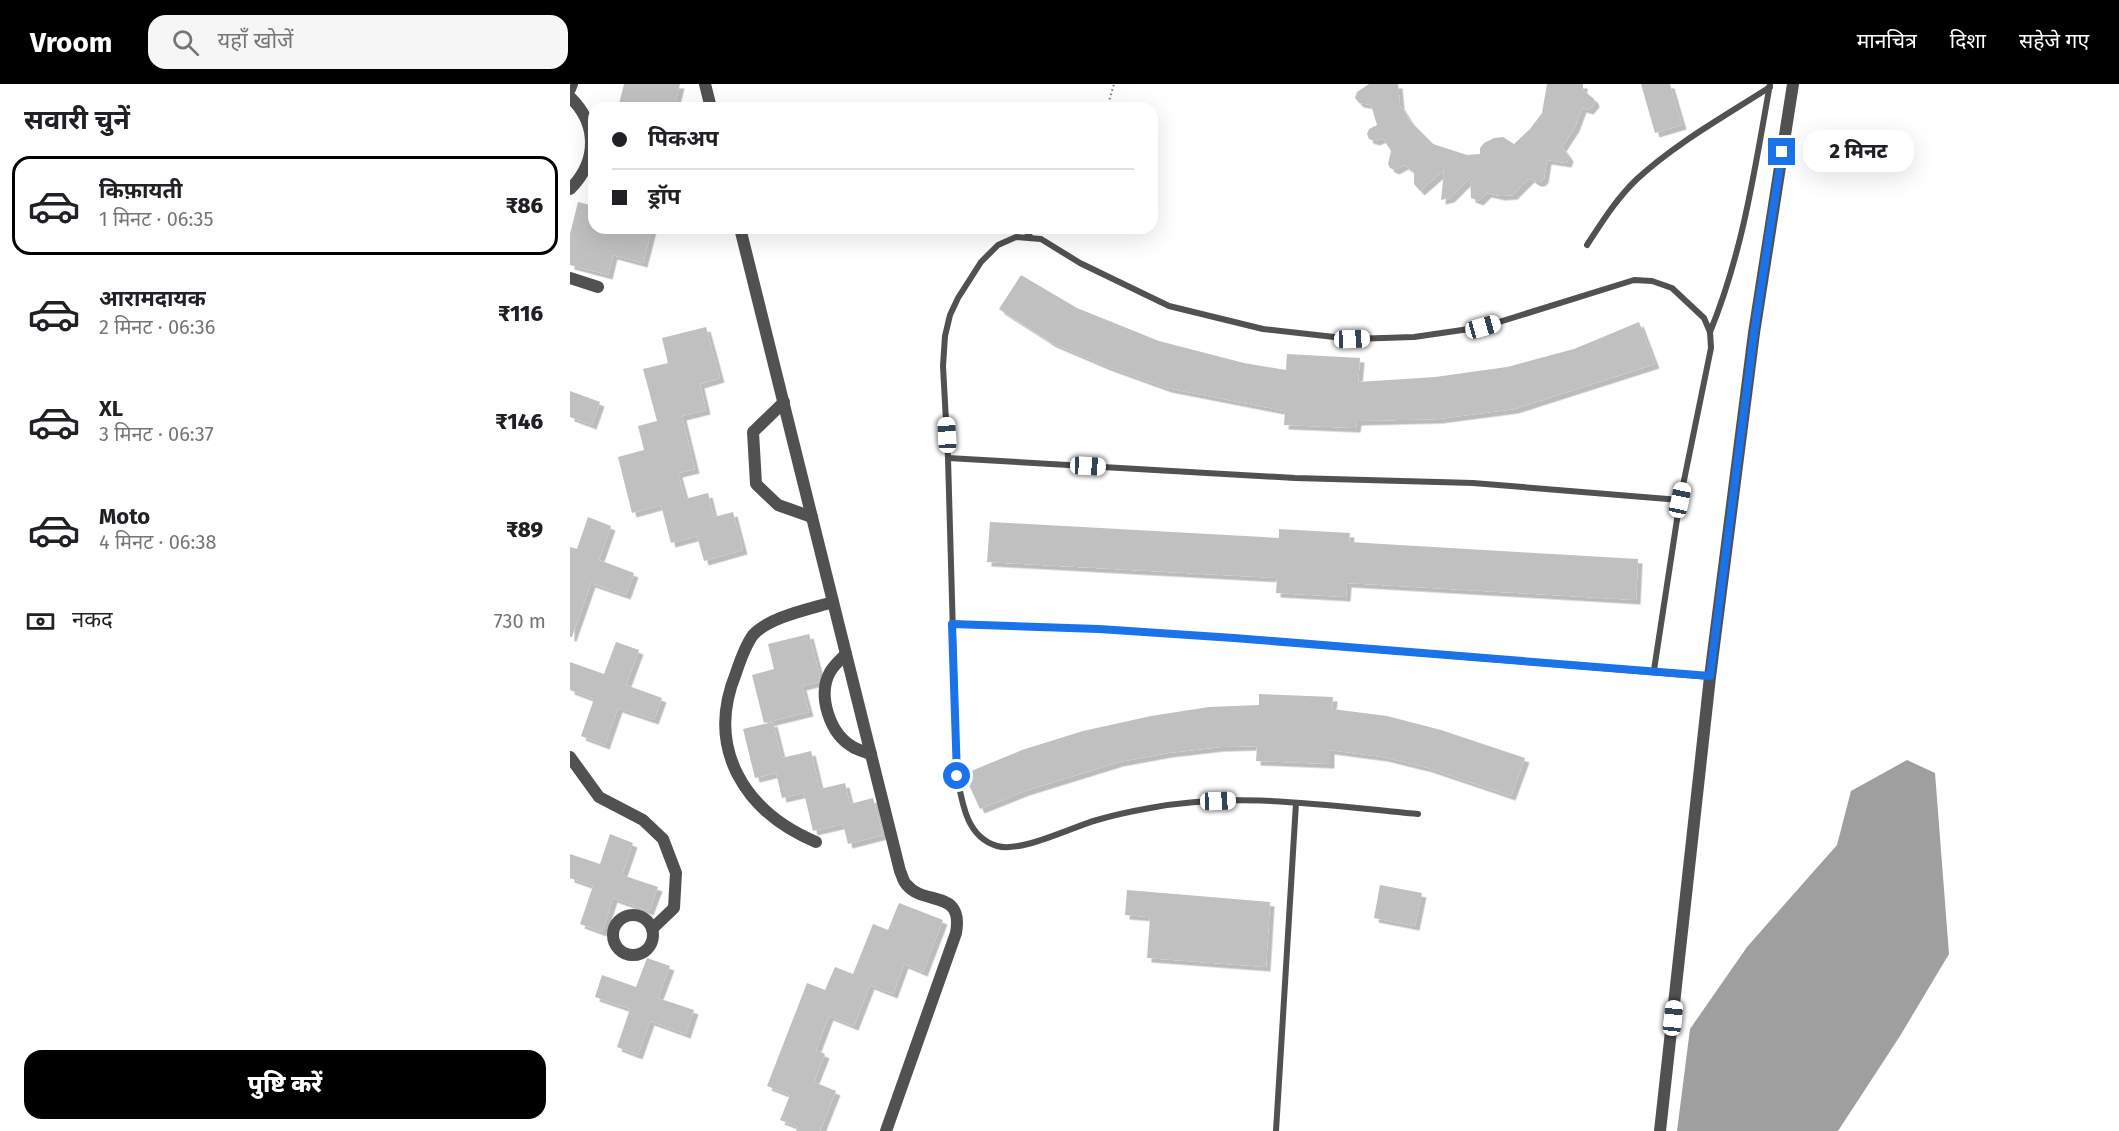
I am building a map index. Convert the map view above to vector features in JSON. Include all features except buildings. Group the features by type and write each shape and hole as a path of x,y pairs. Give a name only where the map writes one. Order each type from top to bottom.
{"street":[{"path":"570,89 572,84"},
{"path":"705,84 710,102"},
{"path":"1660,1131 1710,676 1754,333 1793,84"},
{"path":"570,97 580,106 588,121"},
{"path":"570,189 577,182 588,158"},
{"path":"742,234 900,871 906,884 915,891 945,902 957,913 956,933 886,1131"},
{"path":"570,278 598,287"},
{"path":"784,402 753,432 756,484 778,505 812,518"},
{"path":"816,843 794,833 752,797 731,763 725,726 731,685 743,653 754,635 773,621 833,602"},
{"path":"846,654 831,670 825,690 831,724 838,735 852,747 871,754"},
{"path":"570,757 599,797 643,820 663,839 676,873 674,908 652,929"}],"lane":[{"path":"1587,245 1636,180 1659,161 1770,85"},
{"path":"1710,332 1723,301 1743,233 1770,85"},
{"path":"1028,234 1031,238"},
{"path":"1418,814 1260,800 1177,803 1098,820 1010,848 998,847 974,831 964,812 957,776 948,458 943,366 945,336 950,315 981,262 998,245 1017,237 1041,239 1080,263 1169,306 1263,329 1352,339 1414,337 1483,327 1634,280 1652,281 1672,288 1704,318 1710,332 1711,348 1680,500 1654,670"},
{"path":"948,458 1295,478 1473,483 1680,500"},
{"path":"952,624 1099,629 1710,676"},
{"path":"1276,1131 1296,803"}],"path":[{"path":"1109,102 1114,84"}],"shaded area":[{"path":"1907,760 1935,773 1949,954 1900,1036 1838,1131 1677,1131 1690,1029 1747,947 1837,845 1851,791"}],"route":[{"path":"957,776 952,624 1099,629 1234,638 1710,676 1754,333 1782,152"}]}
